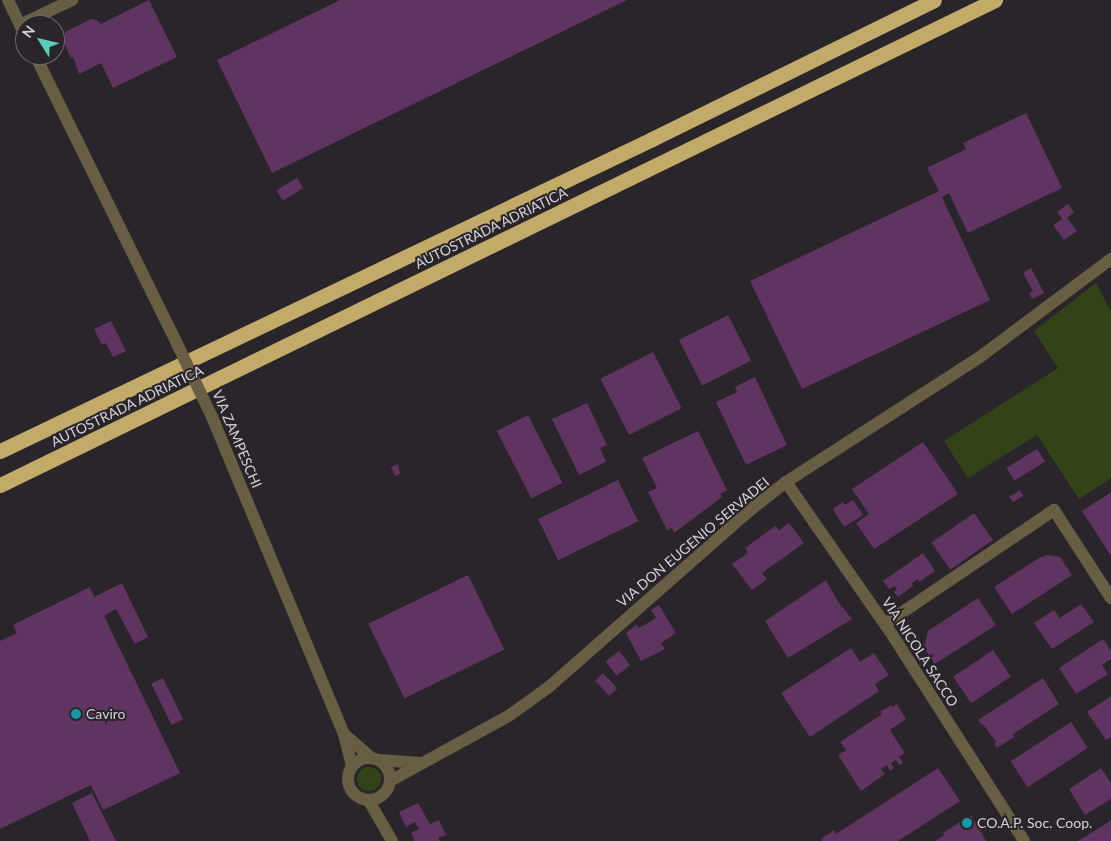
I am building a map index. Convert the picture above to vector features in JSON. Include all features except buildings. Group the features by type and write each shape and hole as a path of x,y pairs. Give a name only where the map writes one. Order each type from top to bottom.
{"highway":[{"name":"AUTOSTRADA ADRIATICA","path":"0,451 652,139 934,0"},
{"name":"AUTOSTRADA ADRIATICA","path":"0,484 995,0"}],"street":[{"path":"8,0 15,15"},
{"path":"47,15 72,0"},
{"name":"VIA ZAMPESCHI","path":"40,65 212,417 344,734 352,766"},
{"name":"VIA DON EUGENIO SERVADEI","path":"390,781 510,714 550,686 749,511 786,482 980,357 1111,259"},
{"name":"VIA NICOLA SACCO","path":"786,482 885,624 1024,841"},
{"path":"885,624 1054,510 1111,598"},
{"name":"VIA ZAMPESCHI","path":"344,734 376,759"},
{"path":"392,841 369,801 356,796 348,785 352,766 361,759 421,763"},
{"path":"376,759 388,769 390,781 384,795 385,827"},
{"path":"369,801 384,795"}],"green space":[{"path":"1096,283 1111,311 1111,478 1079,499 1037,435 968,478 944,441 1058,368 1034,331"},
{"path":"369,767 378,770 381,779 378,788 369,791 360,788 357,779 360,770"}],"place":[{"name":"Caviro","path":"76,714"},
{"name":"CO.A.P. Soc. Coop.","path":"967,823"}]}
